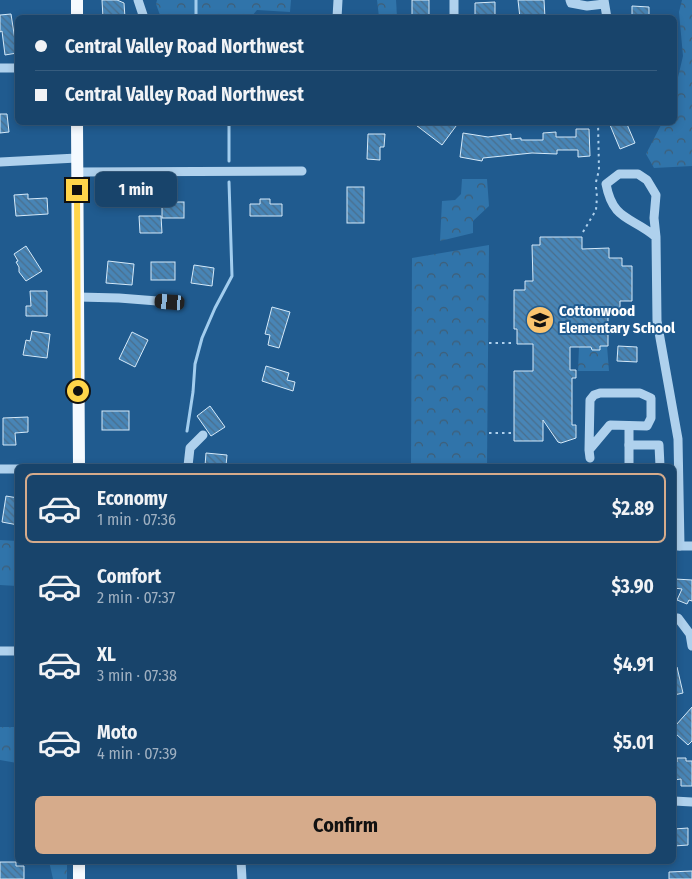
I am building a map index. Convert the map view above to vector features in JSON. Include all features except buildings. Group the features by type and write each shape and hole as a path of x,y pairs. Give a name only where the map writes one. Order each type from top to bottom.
{"main road":[{"path":"77,0 77,15"},
{"path":"77,125 79,464"},
{"path":"79,864 79,879"}],"street":[{"path":"138,0 143,15"},
{"path":"337,15 338,0"},
{"path":"454,0 454,15"},
{"path":"570,0 571,3 577,6 604,2 606,15"},
{"path":"0,68 15,68"},
{"path":"0,162 77,158"},
{"path":"77,172 302,171"},
{"path":"656,237 644,227 616,211 606,184 619,174 638,174 647,180 656,195 654,218 656,237 657,321 678,439 677,546 692,546"},
{"path":"78,297 170,302"},
{"path":"600,393 640,394 651,398 650,418 647,426 629,426 610,425 590,454 590,400 594,395 600,393"},
{"path":"629,426 629,464"},
{"path":"188,464 190,448 203,435"},
{"path":"629,445 659,441 660,464"},
{"path":"0,469 15,469"},
{"path":"676,618 678,618 690,634 692,646"},
{"path":"0,651 15,651"},
{"path":"676,802 692,802"},
{"path":"242,864 242,879"}],"path":[{"path":"583,232 596,210 596,178 599,170 598,125"},
{"path":"597,197 610,199"},
{"path":"490,344 514,344"},
{"path":"489,433 513,433"}],"green space":[{"path":"157,0 291,0 290,12 257,10 253,15 160,15 156,4"},
{"path":"377,0 396,0 397,15 379,15"},
{"path":"682,0 692,0 692,166 654,168 646,154 661,125 677,125 677,82 683,56 679,12"},
{"path":"462,179 487,179 489,206 473,221 473,233 440,241 442,201 455,200 461,194"},
{"path":"489,245 487,464 411,464 412,258"},
{"path":"600,346 607,346 609,371 578,371 579,347 591,347 592,350"},
{"path":"0,540 15,541 15,586 0,585"},
{"path":"0,727 15,727 15,763 0,760"},
{"path":"50,864 67,864 67,879 53,879"}],"waterway":[{"path":"196,0 196,15"},
{"path":"229,125 229,161"},
{"path":"187,431 195,364 202,338 232,276 229,182"}],"place":[{"name":"Cottonwood Elementary School","path":"540,320"}],"route":[{"path":"77,190 78,391"}]}
